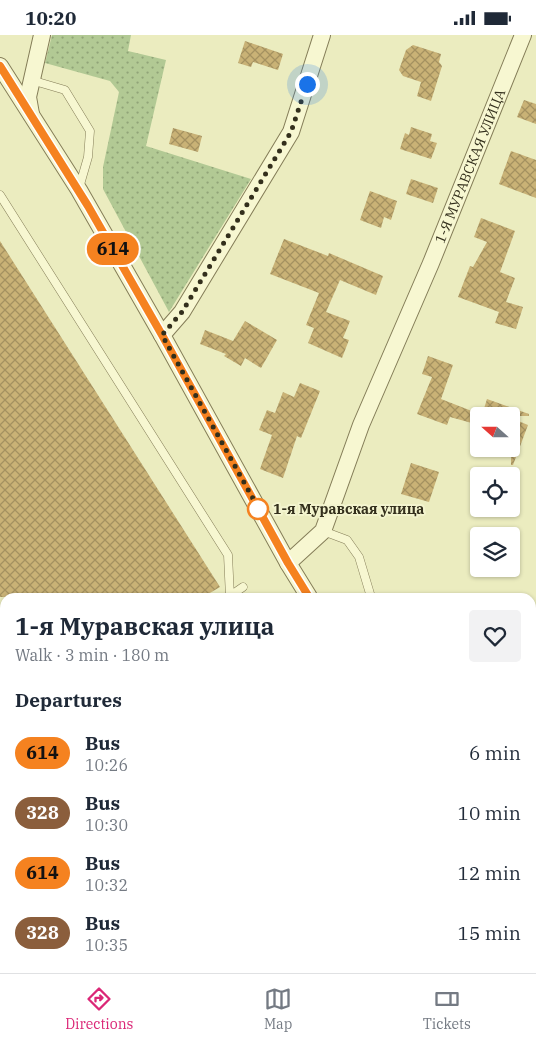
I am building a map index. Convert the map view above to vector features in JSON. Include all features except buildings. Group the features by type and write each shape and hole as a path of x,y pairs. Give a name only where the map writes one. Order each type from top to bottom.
{"street":[{"path":"31,116 28,97 42,35"},
{"path":"162,335 182,312 291,132 322,35"},
{"name":"1-Я МУРАВСКАЯ УЛИЦА","path":"288,563 323,531 361,425 431,263 523,35"},
{"path":"0,66 79,190 307,593"}],"lane":[{"path":"31,80 65,90 90,131 88,157 79,190"},
{"path":"0,195 228,555 230,593"},
{"path":"323,531 346,540 359,557 370,593"},
{"path":"235,593 243,587"}],"green space":[{"path":"52,35 131,35 128,51 166,60 146,146 251,179 169,312 103,189 103,167 119,92 110,81 45,63"}],"bus line":[{"name":"614","path":"0,66 79,190 307,593"}],"place":[{"name":"1-я Муравская улица","path":"258,509"}],"route":[{"path":"258,509 260,511 162,335 182,312 291,132 307,84"}]}
